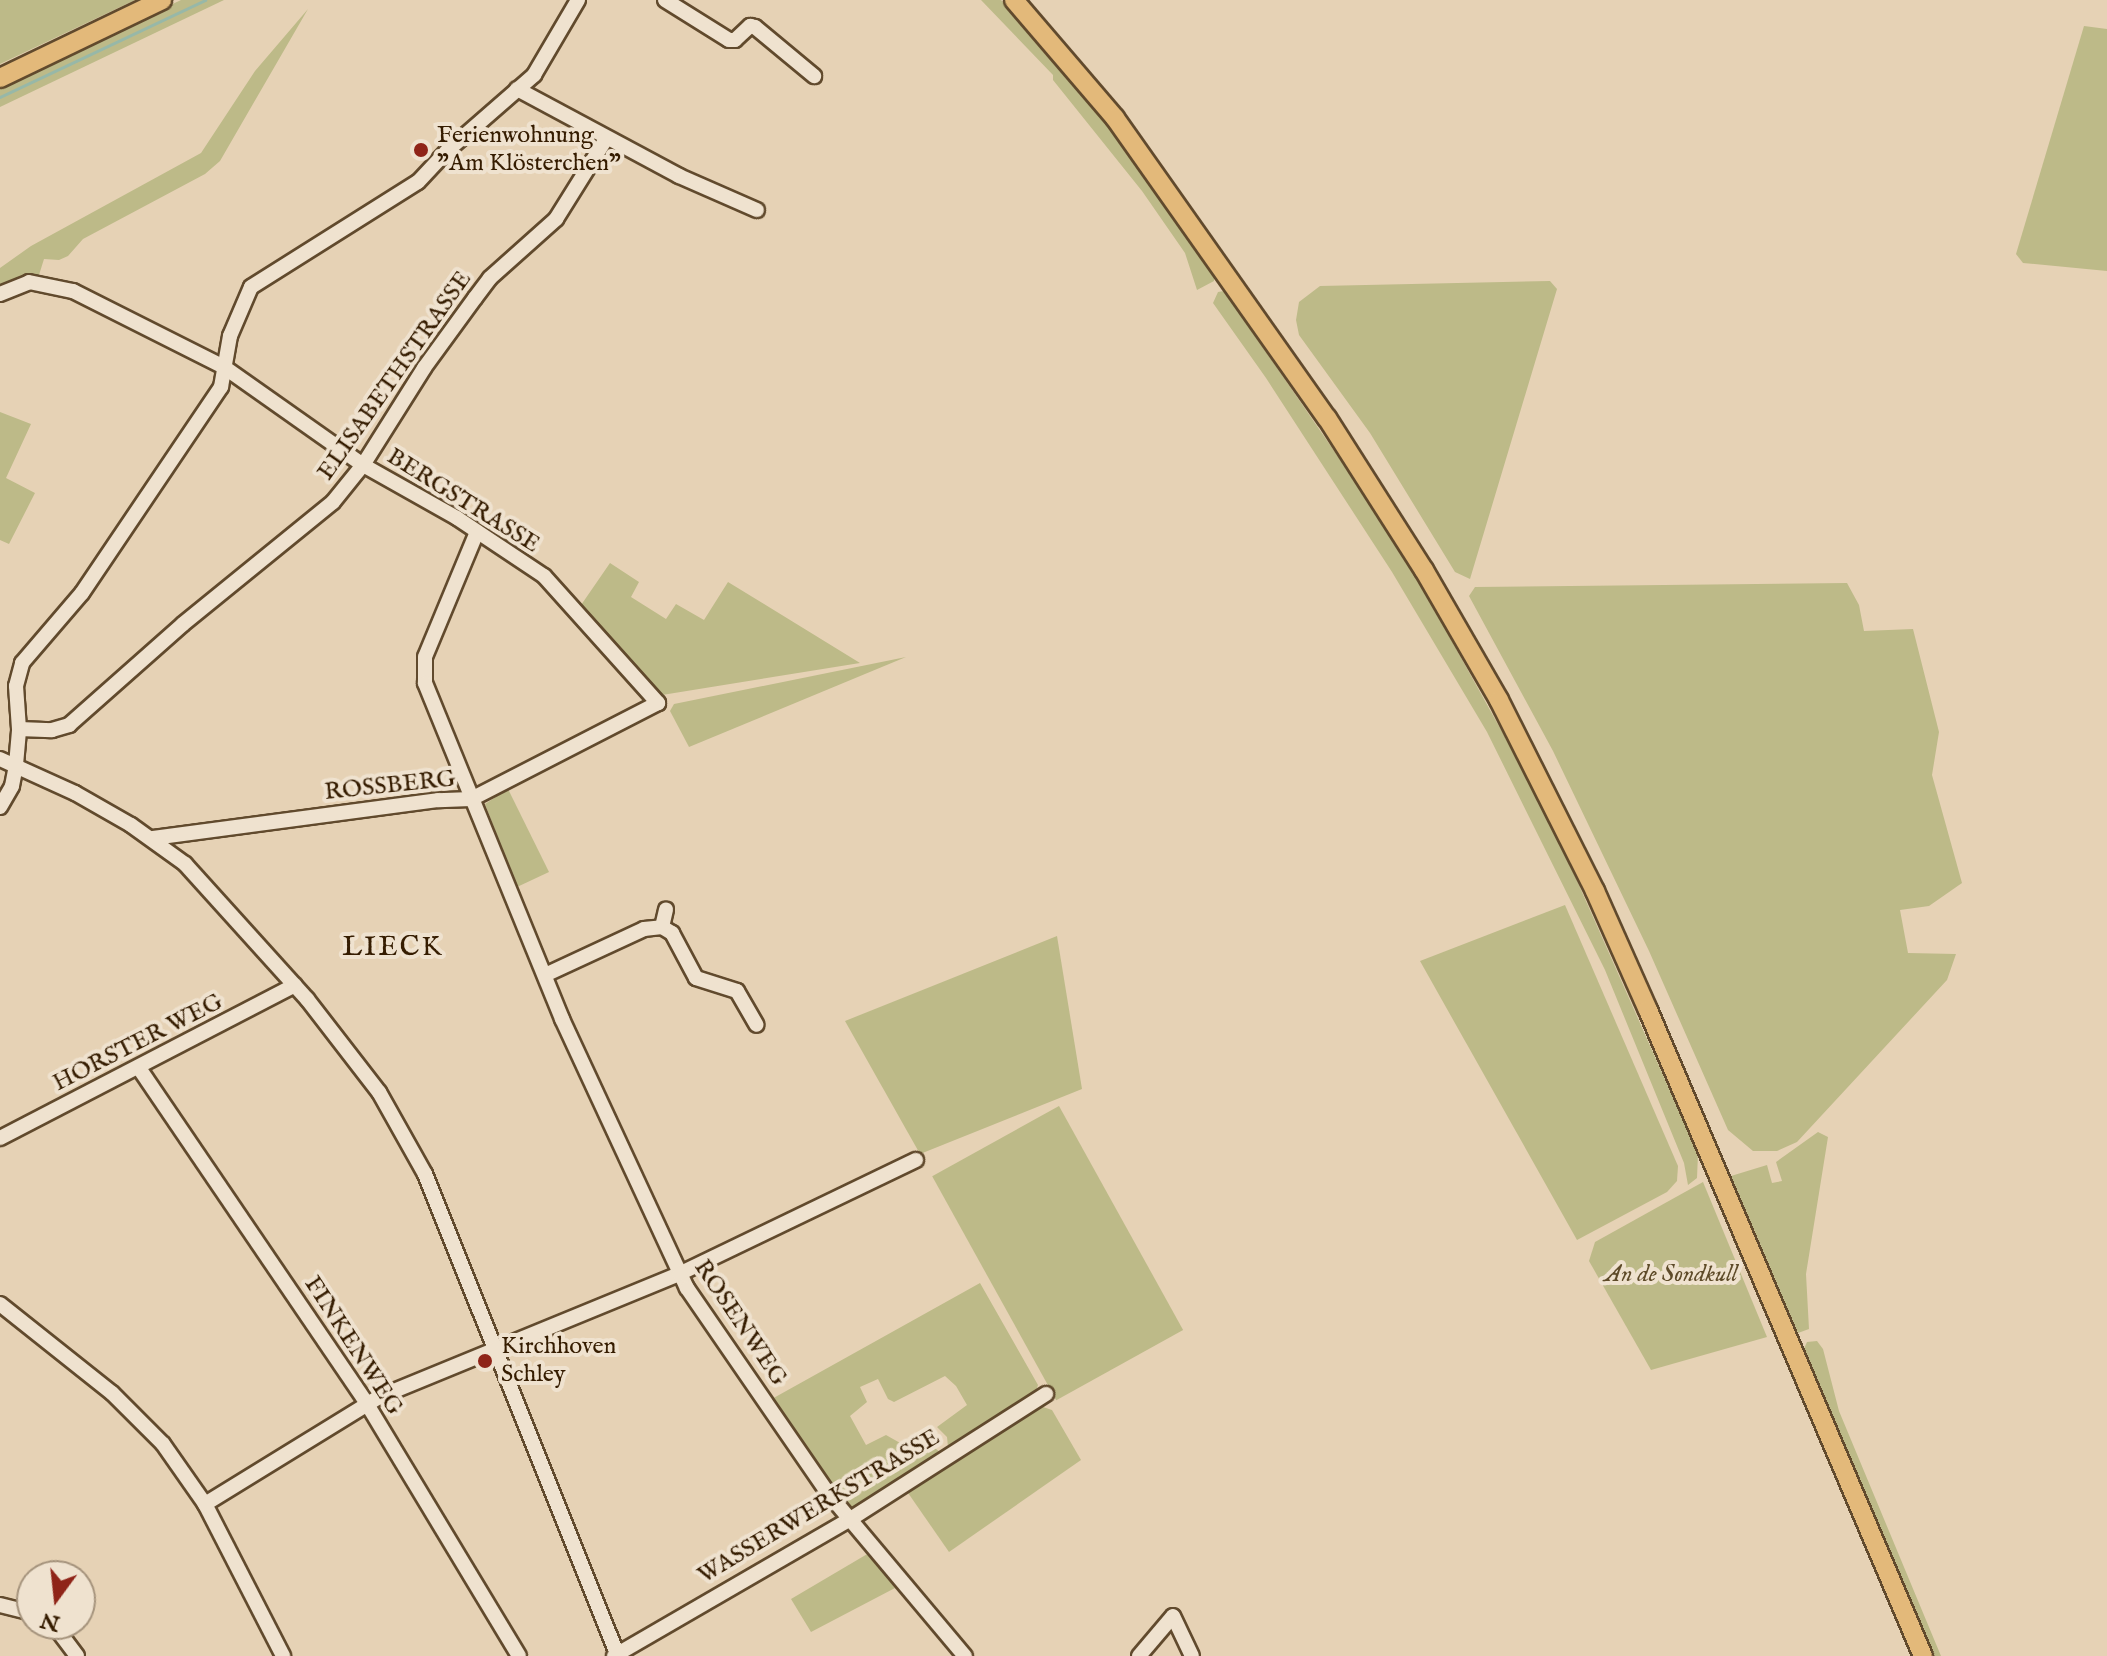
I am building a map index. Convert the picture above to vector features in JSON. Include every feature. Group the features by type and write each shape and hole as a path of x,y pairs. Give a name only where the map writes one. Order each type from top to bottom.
{"main road":[{"path":"0,78 162,0"},
{"path":"1014,0 1115,118 1310,393 1424,570 1499,700 1595,891 1642,996 1923,1656"}],"street":[{"path":"0,807 12,786 16,765 19,729 16,686 22,663 82,593 221,387 230,336 251,287 418,182 534,75 578,0"},
{"path":"665,0 729,40 735,40 750,26 755,27 814,76"},
{"path":"517,89 606,139 757,210"},
{"name":"ELISABETHSTRASSE","path":"19,729 69,725 194,616 333,502 363,465 424,368 490,278 551,224 606,139"},
{"name":"BERGSTRASSE","path":"0,294 29,282 73,291 224,367 363,465 477,532 544,576 658,703"},
{"name":"ROSENWEG","path":"477,532 423,664 434,714 545,975 679,1274 724,1347 849,1520 965,1656"},
{"name":"ROSSBERG","path":"153,838 423,802 471,799 658,703"},
{"path":"0,759 75,793 153,838 219,897 353,1056 403,1129 425,1174 498,1350 616,1655"},
{"path":"662,927 666,909"},
{"path":"545,975 644,929 662,927 672,933 696,978 737,991 757,1025"},
{"name":"HORSTER WEG","path":"0,1138 295,985"},
{"name":"FINKENWEG","path":"139,1068 367,1404 519,1656"},
{"path":"205,1504 367,1404 679,1274 916,1160"},
{"path":"0,1304 136,1417 163,1444 205,1504 283,1656"},
{"name":"WASSERWERKSTRASSE","path":"616,1655 849,1520 1046,1394"},
{"path":"1139,1656 1173,1616 1192,1656"}],"green space":[{"path":"0,0 135,0 0,64"},
{"path":"181,0 224,0 0,107 0,87"},
{"path":"981,0 1001,0 1087,95 1214,269 1214,281 1197,290 1185,253 1142,191 1053,80 1053,75"},
{"path":"308,9 220,161 205,174 83,239 68,256 59,260 44,259 39,275 0,284 0,268 31,246 201,153 255,71"},
{"path":"2084,26 2107,29 2107,271 2023,263 2016,254"},
{"path":"1550,281 1557,289 1470,579 1455,572 1370,433 1299,335 1296,320 1299,302 1320,286"},
{"path":"1224,291 1361,490 1418,580 1547,813 1698,1154 1697,1178 1688,1185 1684,1163 1605,970 1487,732 1392,572 1266,378 1213,303 1218,292"},
{"path":"0,412 31,424 6,478 35,493 9,544 0,540"},
{"path":"610,563 639,582 631,597 666,619 676,604 704,620 728,582 860,663 662,695 579,608"},
{"path":"1847,583 1859,605 1864,631 1913,629 1939,732 1932,775 1962,883 1929,906 1900,910 1908,953 1956,954 1947,980 1797,1142 1777,1151 1753,1151 1728,1130 1649,951 1553,751 1469,596 1475,587"},
{"path":"906,657 689,747 670,711 674,704"},
{"path":"508,789 549,872 517,887 485,804"},
{"path":"1565,905 1678,1166 1677,1181 1667,1192 1577,1240 1420,961"},
{"path":"1057,936 1082,1089 920,1154 845,1021"},
{"path":"1059,1106 1183,1330 1056,1400 932,1176"},
{"path":"1818,1132 1828,1137 1806,1274 1809,1329 1798,1333 1731,1176 1767,1165 1772,1183 1782,1181 1776,1162"},
{"name":"An de Sondkull","path":"1703,1182 1767,1337 1651,1370 1589,1261 1595,1242"},
{"path":"980,1283 1038,1385 1036,1391 948,1447 947,1437 937,1427 967,1405 956,1386 945,1376 894,1402 888,1399 878,1379 860,1387 867,1402 850,1416 866,1445 886,1435 909,1448 930,1444 941,1453 852,1510 770,1400"},
{"path":"1817,1341 1823,1349 1839,1411 1941,1656 1932,1656 1801,1355 1807,1342"},
{"path":"1037,1405 1052,1410 1081,1460 949,1552 906,1490"},
{"path":"869,1553 895,1588 811,1632 791,1599"}],"waterway":[{"path":"0,97 205,0"}],"place":[{"name":"Ferienwohnung \"Am Klösterchen\"","path":"421,150"},
{"name":"Kirchhoven Schley","path":"485,1361"}],"district":[{"name":"LIECK","path":"393,948"}]}
